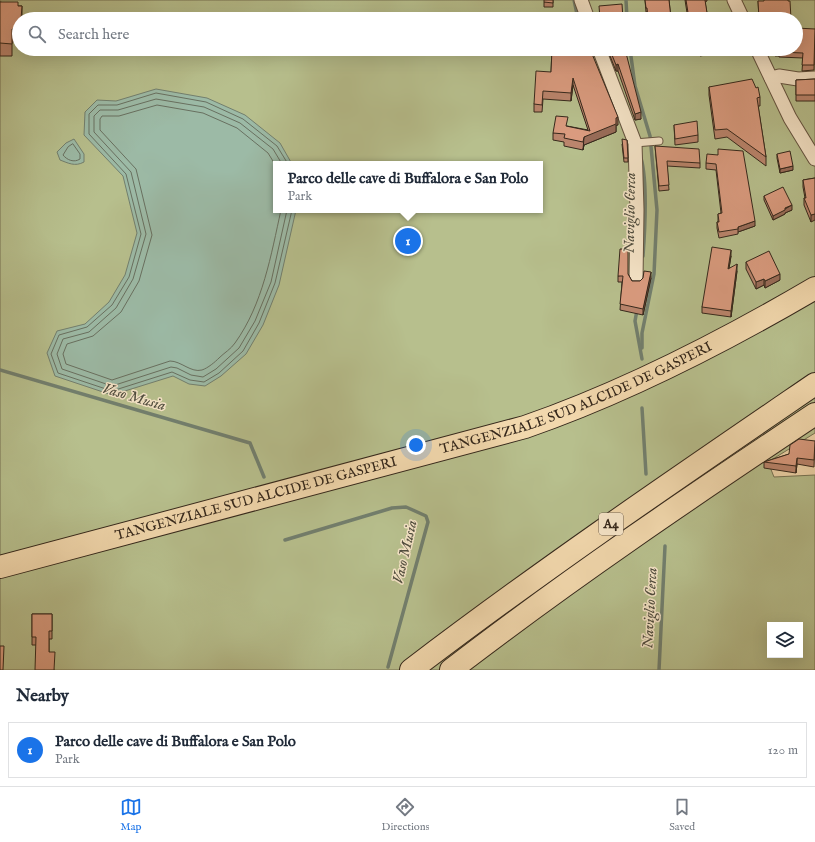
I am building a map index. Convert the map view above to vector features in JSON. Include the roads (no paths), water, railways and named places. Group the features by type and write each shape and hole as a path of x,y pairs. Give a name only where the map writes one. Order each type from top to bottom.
{"highway":[{"name":"TANGENZIALE SUD ALCIDE DE GASPERI","path":"0,567 525,427 567,413 656,374 769,315 815,288"},
{"name":"TANGENZIALE SUD ALCIDE DE GASPERI","path":"0,579 472,457 532,439 573,424 662,385 776,326 815,303"},
{"name":"A4","path":"411,670 490,609 567,554 815,384"},
{"name":"A4","path":"451,670 517,619 589,568 815,414"}],"street":[{"path":"580,0 585,12"},
{"path":"734,0 740,12"},
{"path":"601,56 634,142 637,210 636,280"},
{"path":"760,56 790,118 815,159"},
{"path":"771,78 779,76 798,79 815,78"}],"lane":[{"path":"634,142 659,141"}],"water":[{"path":"156,89 207,98 245,115 280,143 290,161 273,161 273,213 295,213 279,285 263,325 246,354 221,376 205,386 189,384 173,376 112,395 55,376 47,353 57,331 85,324 109,302 125,275 137,233 123,176 84,135 85,112 97,100 116,101"},
{"path":"74,139 84,154 84,162 78,164 72,164 60,160 57,152 66,143"}],"waterway":[{"name":"Naviglio Cerca","path":"574,0 577,12"},
{"path":"626,0 627,12"},
{"path":"631,56 635,86 650,136 657,210 654,274 642,333 642,348"},
{"name":"Naviglio Cerca","path":"641,158 645,180 643,256"},
{"name":"Naviglio Cerca","path":"637,310 635,321 642,359"},
{"name":"Vaso Musia","path":"0,370 250,443 264,477"},
{"name":"Naviglio Cerca","path":"642,408 646,474"},
{"name":"Vaso Musia","path":"285,540 392,508 406,507 426,516 428,522 388,667"},
{"name":"Naviglio Cerca","path":"659,670 665,546"}],"place":[{"name":"Parco delle cave di Buffalora e San Polo","path":"408,241"}]}
